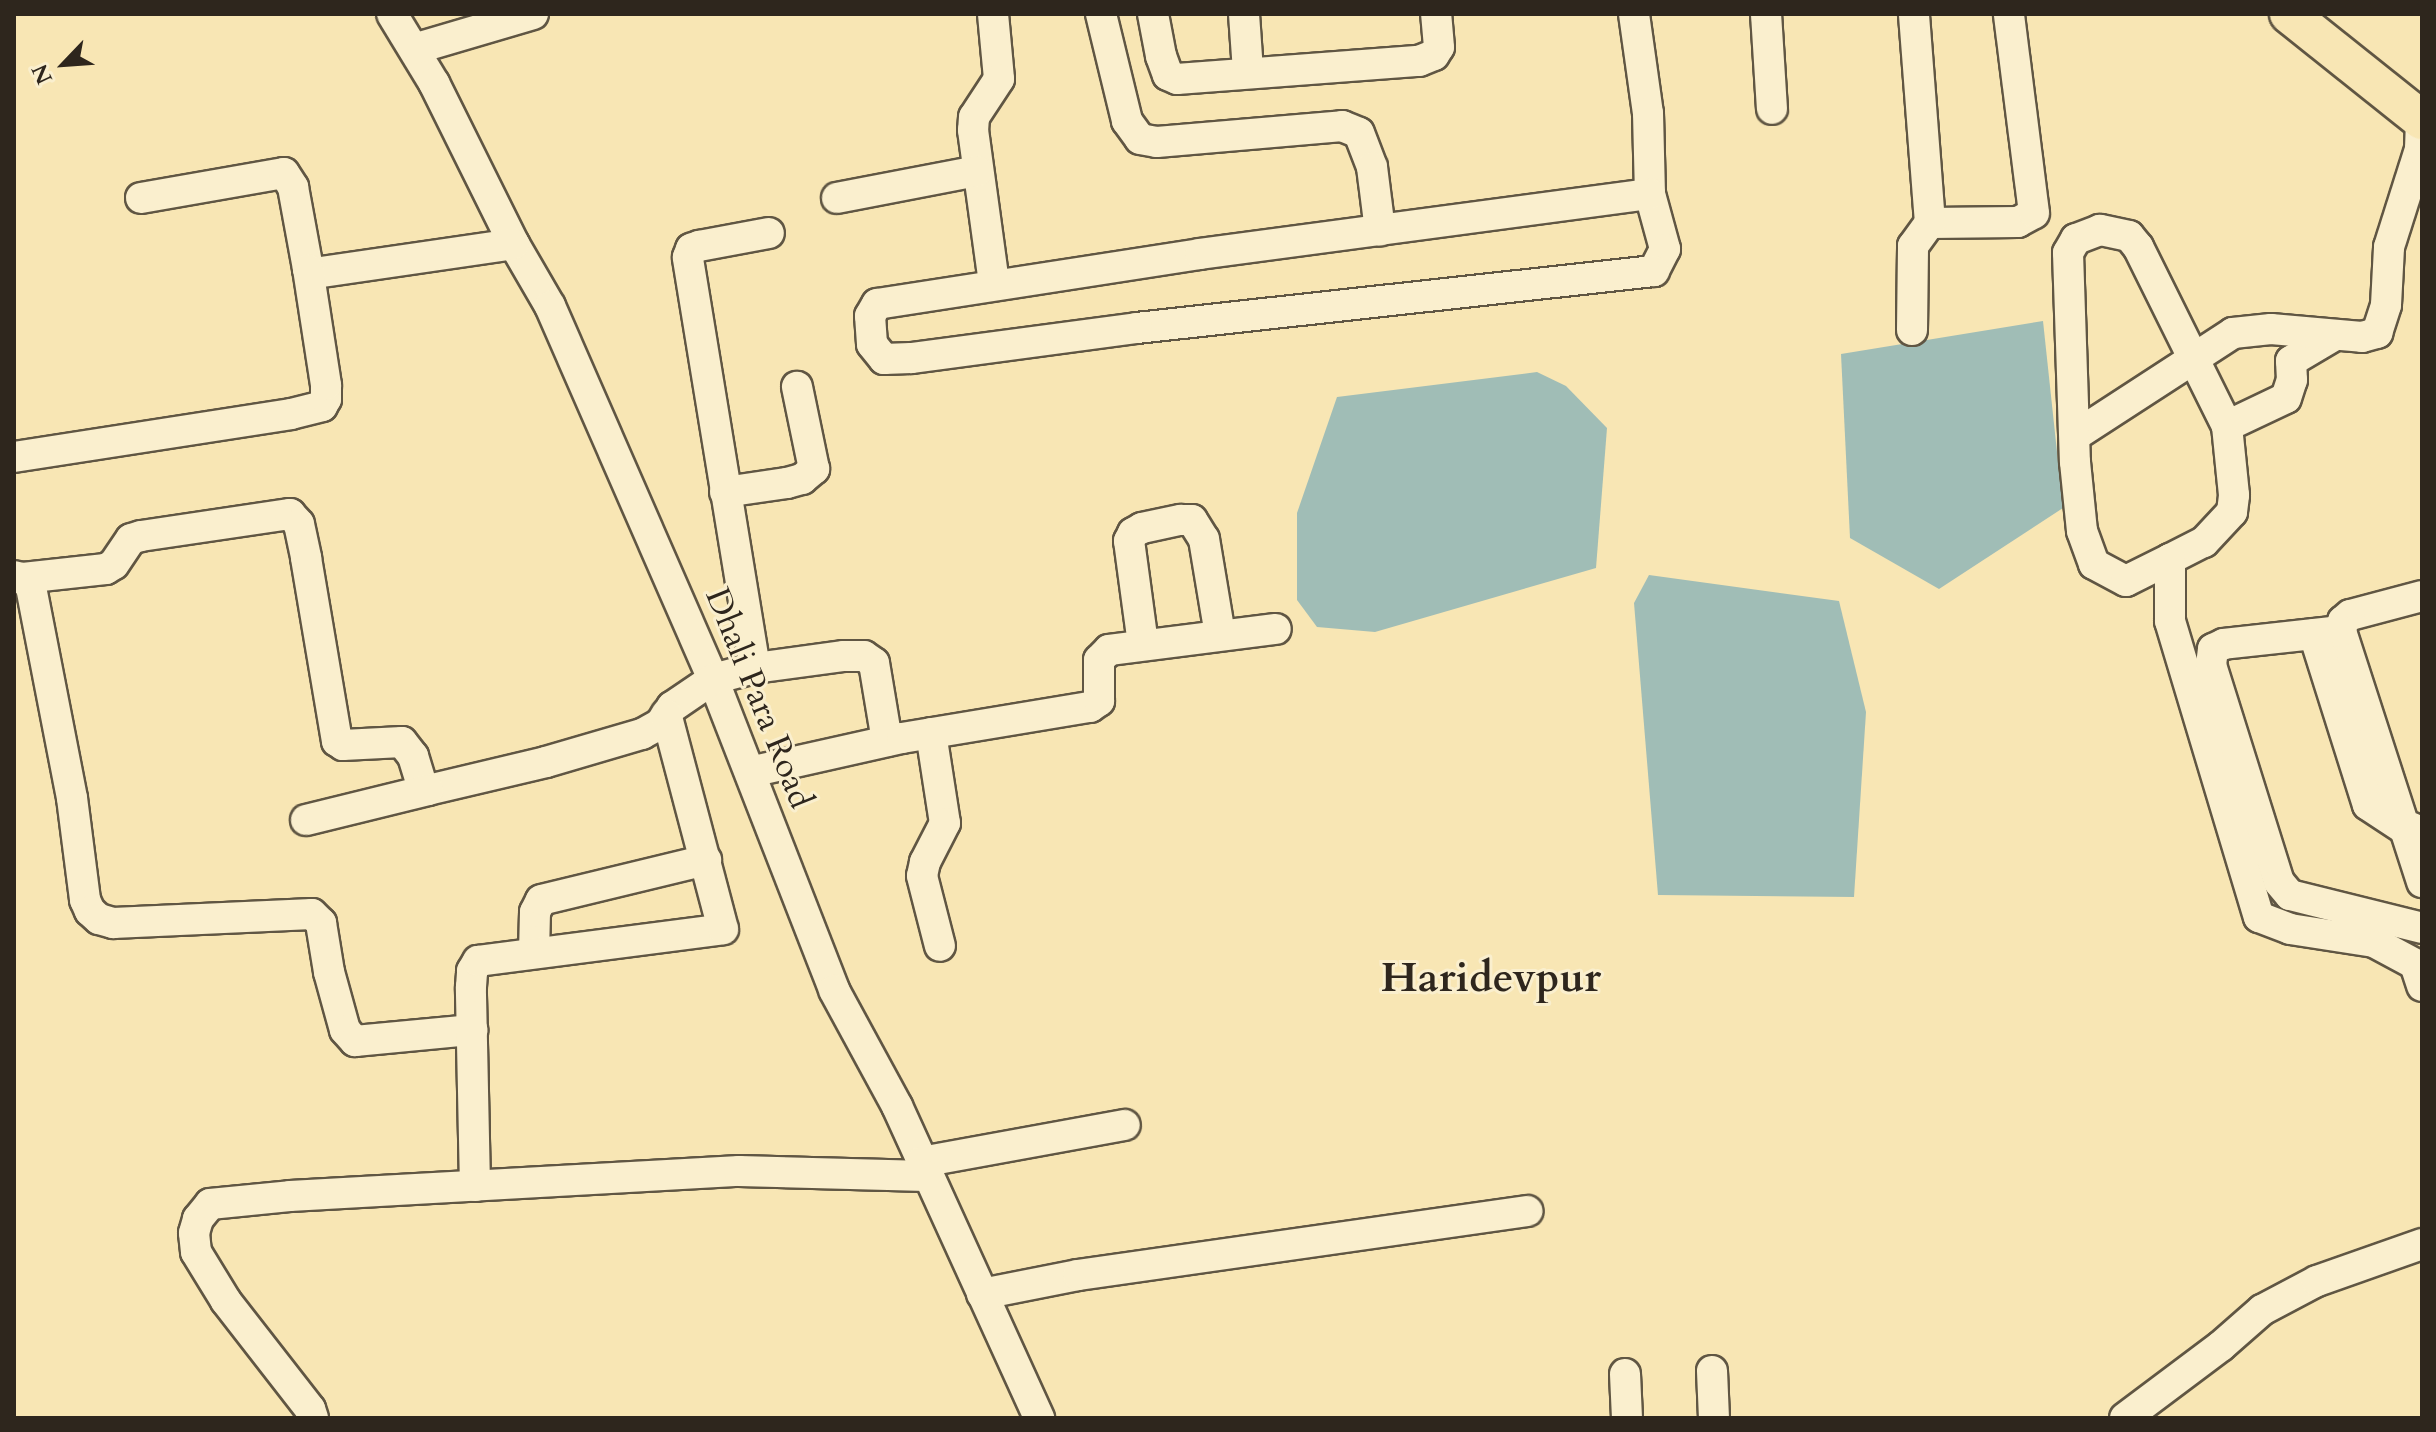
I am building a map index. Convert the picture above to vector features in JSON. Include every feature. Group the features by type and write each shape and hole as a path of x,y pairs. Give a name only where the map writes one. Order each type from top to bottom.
{"main road":[{"path":"2289,14 2422,120"}],"street":[{"name":"Dhali Para Road","path":"392,14 414,49 514,244 550,306 713,679 834,990 897,1106 1039,1418"},
{"path":"414,49 475,21 533,14"},
{"path":"993,14 999,79 974,117 977,171 994,284"},
{"path":"1101,14 1127,121 1140,139 1157,142 1342,126 1359,133 1372,167 1380,230"},
{"path":"1153,14 1168,75 1177,79 1248,71 1419,61 1434,55 1439,47 1436,14"},
{"path":"1244,14 1248,71"},
{"path":"1634,14 1648,113 1650,194 1665,249 1654,271 1137,328 911,358 884,359 872,344 870,316 877,304 994,284 1650,194"},
{"path":"1766,14 1772,109"},
{"path":"1912,330 1913,246 1930,223 1914,14"},
{"path":"1930,223 2018,222 2034,213 2009,14"},
{"path":"2076,435 2190,358 2233,333 2250,330 2371,336 2382,328 2389,247 2420,149 2422,120"},
{"path":"837,198 977,171"},
{"path":"14,457 291,414 322,406 326,399 293,187 284,173 141,198"},
{"path":"2100,230 2129,236 2138,247 2190,358 2227,426 2234,495 2232,512 2204,542 2126,581 2094,564 2082,531 2068,294 2068,253 2076,239 2100,230"},
{"path":"755,668 688,257 691,249 699,246 769,233"},
{"path":"308,269 326,272 514,244"},
{"path":"2227,426 2286,398 2292,380 2291,361 2335,335"},
{"path":"725,492 787,483 814,469 797,387"},
{"path":"18,577 106,569 114,564 131,539 141,536 290,514 299,524 337,741 343,745 402,742 413,756 422,786 428,790"},
{"path":"1143,644 1129,541 1133,533 1142,528 1181,520 1192,520 1204,539 1220,635"},
{"path":"2170,559 2170,621 2259,917 2290,929 2374,942 2415,964 2422,986"},
{"path":"18,577 31,587 35,605 72,798 85,900 90,911 99,919 113,923 312,914 321,923 342,1021 355,1041 375,1042 472,1030"},
{"path":"2422,596 2350,615 2327,633 2224,644 2213,649 2209,656 2275,872 2290,895 2422,928"},
{"path":"750,772 887,741 1090,707 1099,701 1102,654 1119,647 1276,629"},
{"path":"2327,633 2414,827 2422,882"},
{"path":"306,820 546,762 642,734 660,724 666,714 713,679 755,668 844,656 869,657 876,670 887,741"},
{"path":"475,1186 472,971 478,961 723,929 666,714"},
{"path":"931,733 945,823 925,862 922,876 940,946"},
{"path":"534,953 535,912 541,900 706,860"},
{"path":"313,1418 310,1409 226,1301 196,1252 194,1233 198,1219 210,1204 739,1171 924,1169 1125,1125"},
{"path":"982,1294 1093,1273 1527,1211"},
{"path":"2125,1418 2221,1346 2262,1310 2317,1281 2422,1244"},
{"path":"1712,1371 1714,1418"},
{"path":"1625,1374 1627,1418"}],"water":[{"path":"2043,321 2063,508 1939,589 1850,538 1841,354"},
{"path":"1537,372 1566,386 1607,428 1596,568 1375,632 1317,627 1297,600 1297,513 1337,397"},
{"path":"1649,575 1839,601 1866,712 1854,897 1658,895 1634,603"}],"district":[{"name":"Haridevpur","path":"1491,978"}]}
